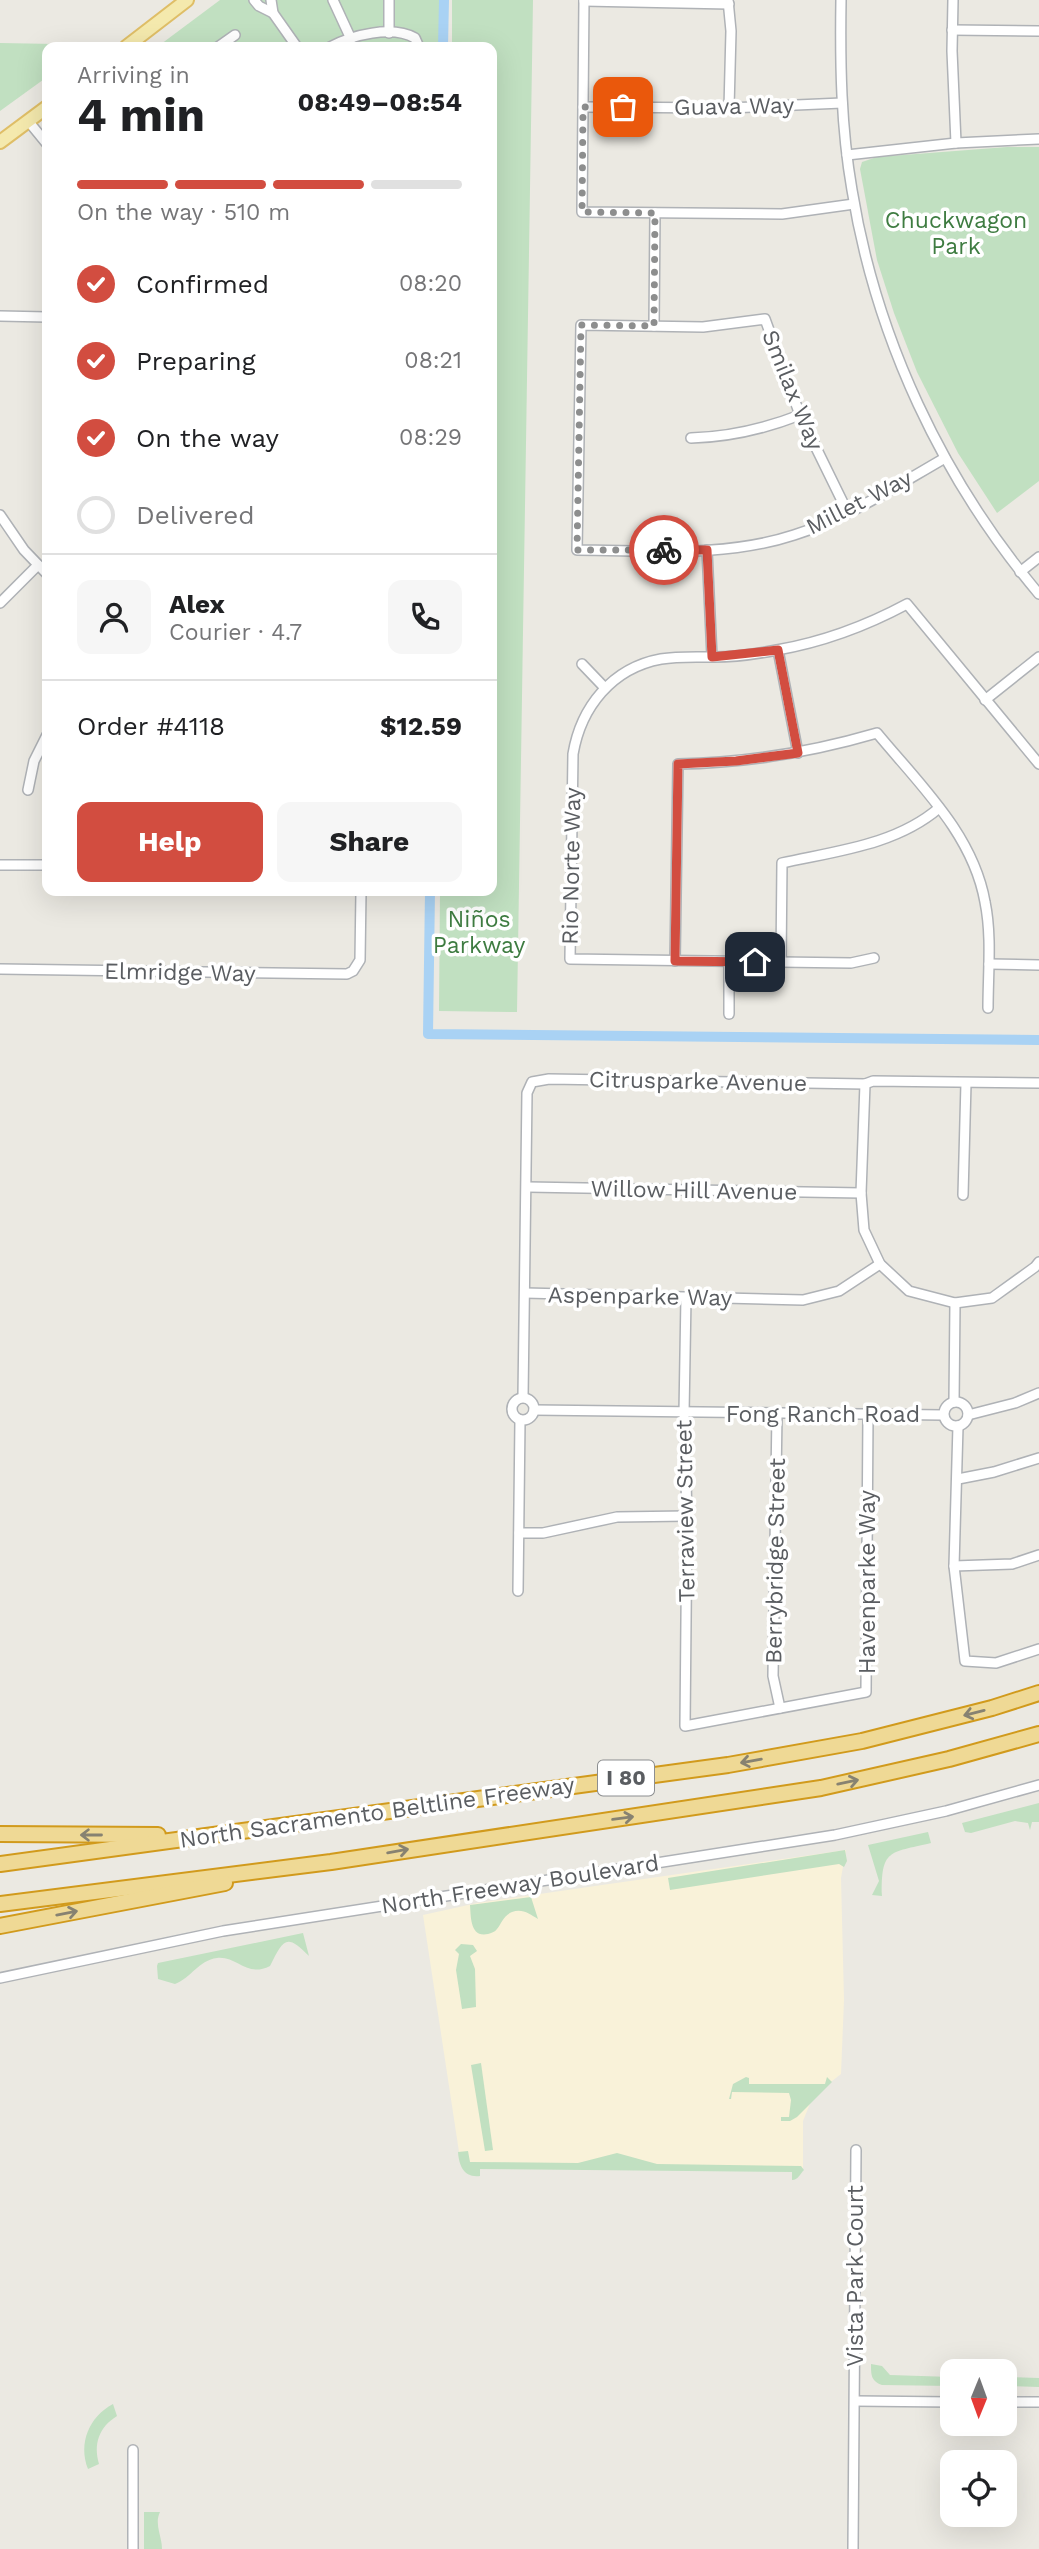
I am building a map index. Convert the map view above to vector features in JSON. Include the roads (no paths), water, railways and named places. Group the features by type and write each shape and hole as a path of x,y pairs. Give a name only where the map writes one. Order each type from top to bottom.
{"highway":[{"name":"North Sacramento Beltline Freeway","path":"0,1864 728,1765 862,1741 992,1708 1039,1693"},
{"name":"North Sacramento Beltline Freeway","path":"0,1904 331,1862 821,1788 949,1759 1039,1734"},
{"path":"0,1834 208,1835"},
{"path":"0,1926 331,1862"}],"main road":[{"path":"132,42 187,0"},
{"path":"0,142 42,111"}],"street":[{"path":"254,0 259,6 273,13"},
{"path":"271,0 273,13 293,42"},
{"path":"332,0 351,39"},
{"path":"389,0 389,33"},
{"path":"841,0 842,103 847,155 854,204 887,330 921,411 945,458 970,500 1020,572 1039,594"},
{"path":"953,0 956,143"},
{"path":"729,108 728,2 584,1 582,212 782,215 854,204"},
{"path":"952,30 1039,31"},
{"path":"343,42 389,33 408,34 417,42"},
{"path":"225,42 235,35"},
{"name":"Guava Way","path":"583,107 729,108 842,103"},
{"path":"29,122 42,138"},
{"path":"847,155 956,143 1039,139"},
{"path":"654,326 655,213"},
{"path":"0,316 42,317"},
{"name":"Smilax Way","path":"581,325 715,326 765,319 800,415 848,513"},
{"name":"Millet Way","path":"581,325 577,550 707,550 770,542 848,513 945,458"},
{"path":"691,438 755,431 800,415"},
{"path":"0,515 19,543 42,569"},
{"path":"707,550 712,657"},
{"path":"1020,572 1039,557"},
{"path":"0,603 38,565"},
{"path":"582,664 605,688 620,676 647,662 677,657 712,657 778,650 826,639 862,626 907,604 1039,764"},
{"path":"778,650 798,753"},
{"path":"985,699 1039,657"},
{"name":"Rio Norte Way","path":"605,688 587,711 575,739 573,754 570,959 851,963 874,958"},
{"path":"675,961 678,764 736,761 798,753 877,733 939,808 964,844 980,881 988,920 988,1009"},
{"path":"28,790 34,761 42,745"},
{"path":"781,962 782,863 861,846 895,835 916,826 939,808"},
{"path":"0,865 42,865"},
{"name":"Elmridge Way","path":"0,969 341,974 357,967 360,953 361,896"},
{"path":"729,962 729,1014"},
{"path":"989,964 1039,965"},
{"name":"Citrusparke Avenue","path":"527,1187 527,1093 532,1082 549,1079 865,1084 873,1081 1039,1083"},
{"path":"963,1195 966,1083"},
{"path":"865,1084 861,1193 864,1230 880,1265 909,1291 955,1303 992,1298 1035,1268 1039,1262"},
{"path":"525,1293 527,1187"},
{"name":"Willow Hill Avenue","path":"527,1187 861,1193"},
{"name":"Aspenparke Way","path":"523,1397 525,1293 803,1300 839,1291 880,1265"},
{"name":"Terraview Street","path":"685,1726 686,1297"},
{"path":"954,1402 955,1303"},
{"path":"968,1415 1015,1403 1039,1393"},
{"path":"523,1397 530,1400 534,1410 528,1419 520,1420 514,1416 511,1409 516,1399 523,1397"},
{"path":"954,1402 965,1407 968,1415 965,1422 958,1426 947,1423 943,1415 946,1407 954,1402"},
{"name":"Fong Ranch Road","path":"534,1410 943,1415"},
{"name":"Berrybridge Street","path":"777,1414 774,1676 780,1708"},
{"name":"Havenparke Way","path":"685,1726 866,1692 868,1415"},
{"path":"518,1591 520,1420"},
{"path":"958,1426 954,1566 965,1661 996,1663 1039,1649"},
{"path":"958,1479 994,1472 1039,1458"},
{"path":"519,1533 543,1534 617,1517 687,1516"},
{"path":"954,1566 1012,1564 1039,1555"},
{"name":"North Freeway Boulevard","path":"0,1978 223,1931 835,1835 946,1811 1039,1785"},
{"name":"Vista Park Court","path":"853,2549 856,2150"},
{"path":"855,2401 940,2402"},
{"path":"1017,2402 1039,2402"},
{"path":"133,2549 134,2450"}],"waterway":[{"path":"443,42 444,0"},
{"path":"430,896 428,1034 1039,1040"}],"park label":[{"name":"Chuckwagon Park","path":"956,233"},
{"name":"Niños Parkway","path":"479,932"}]}
